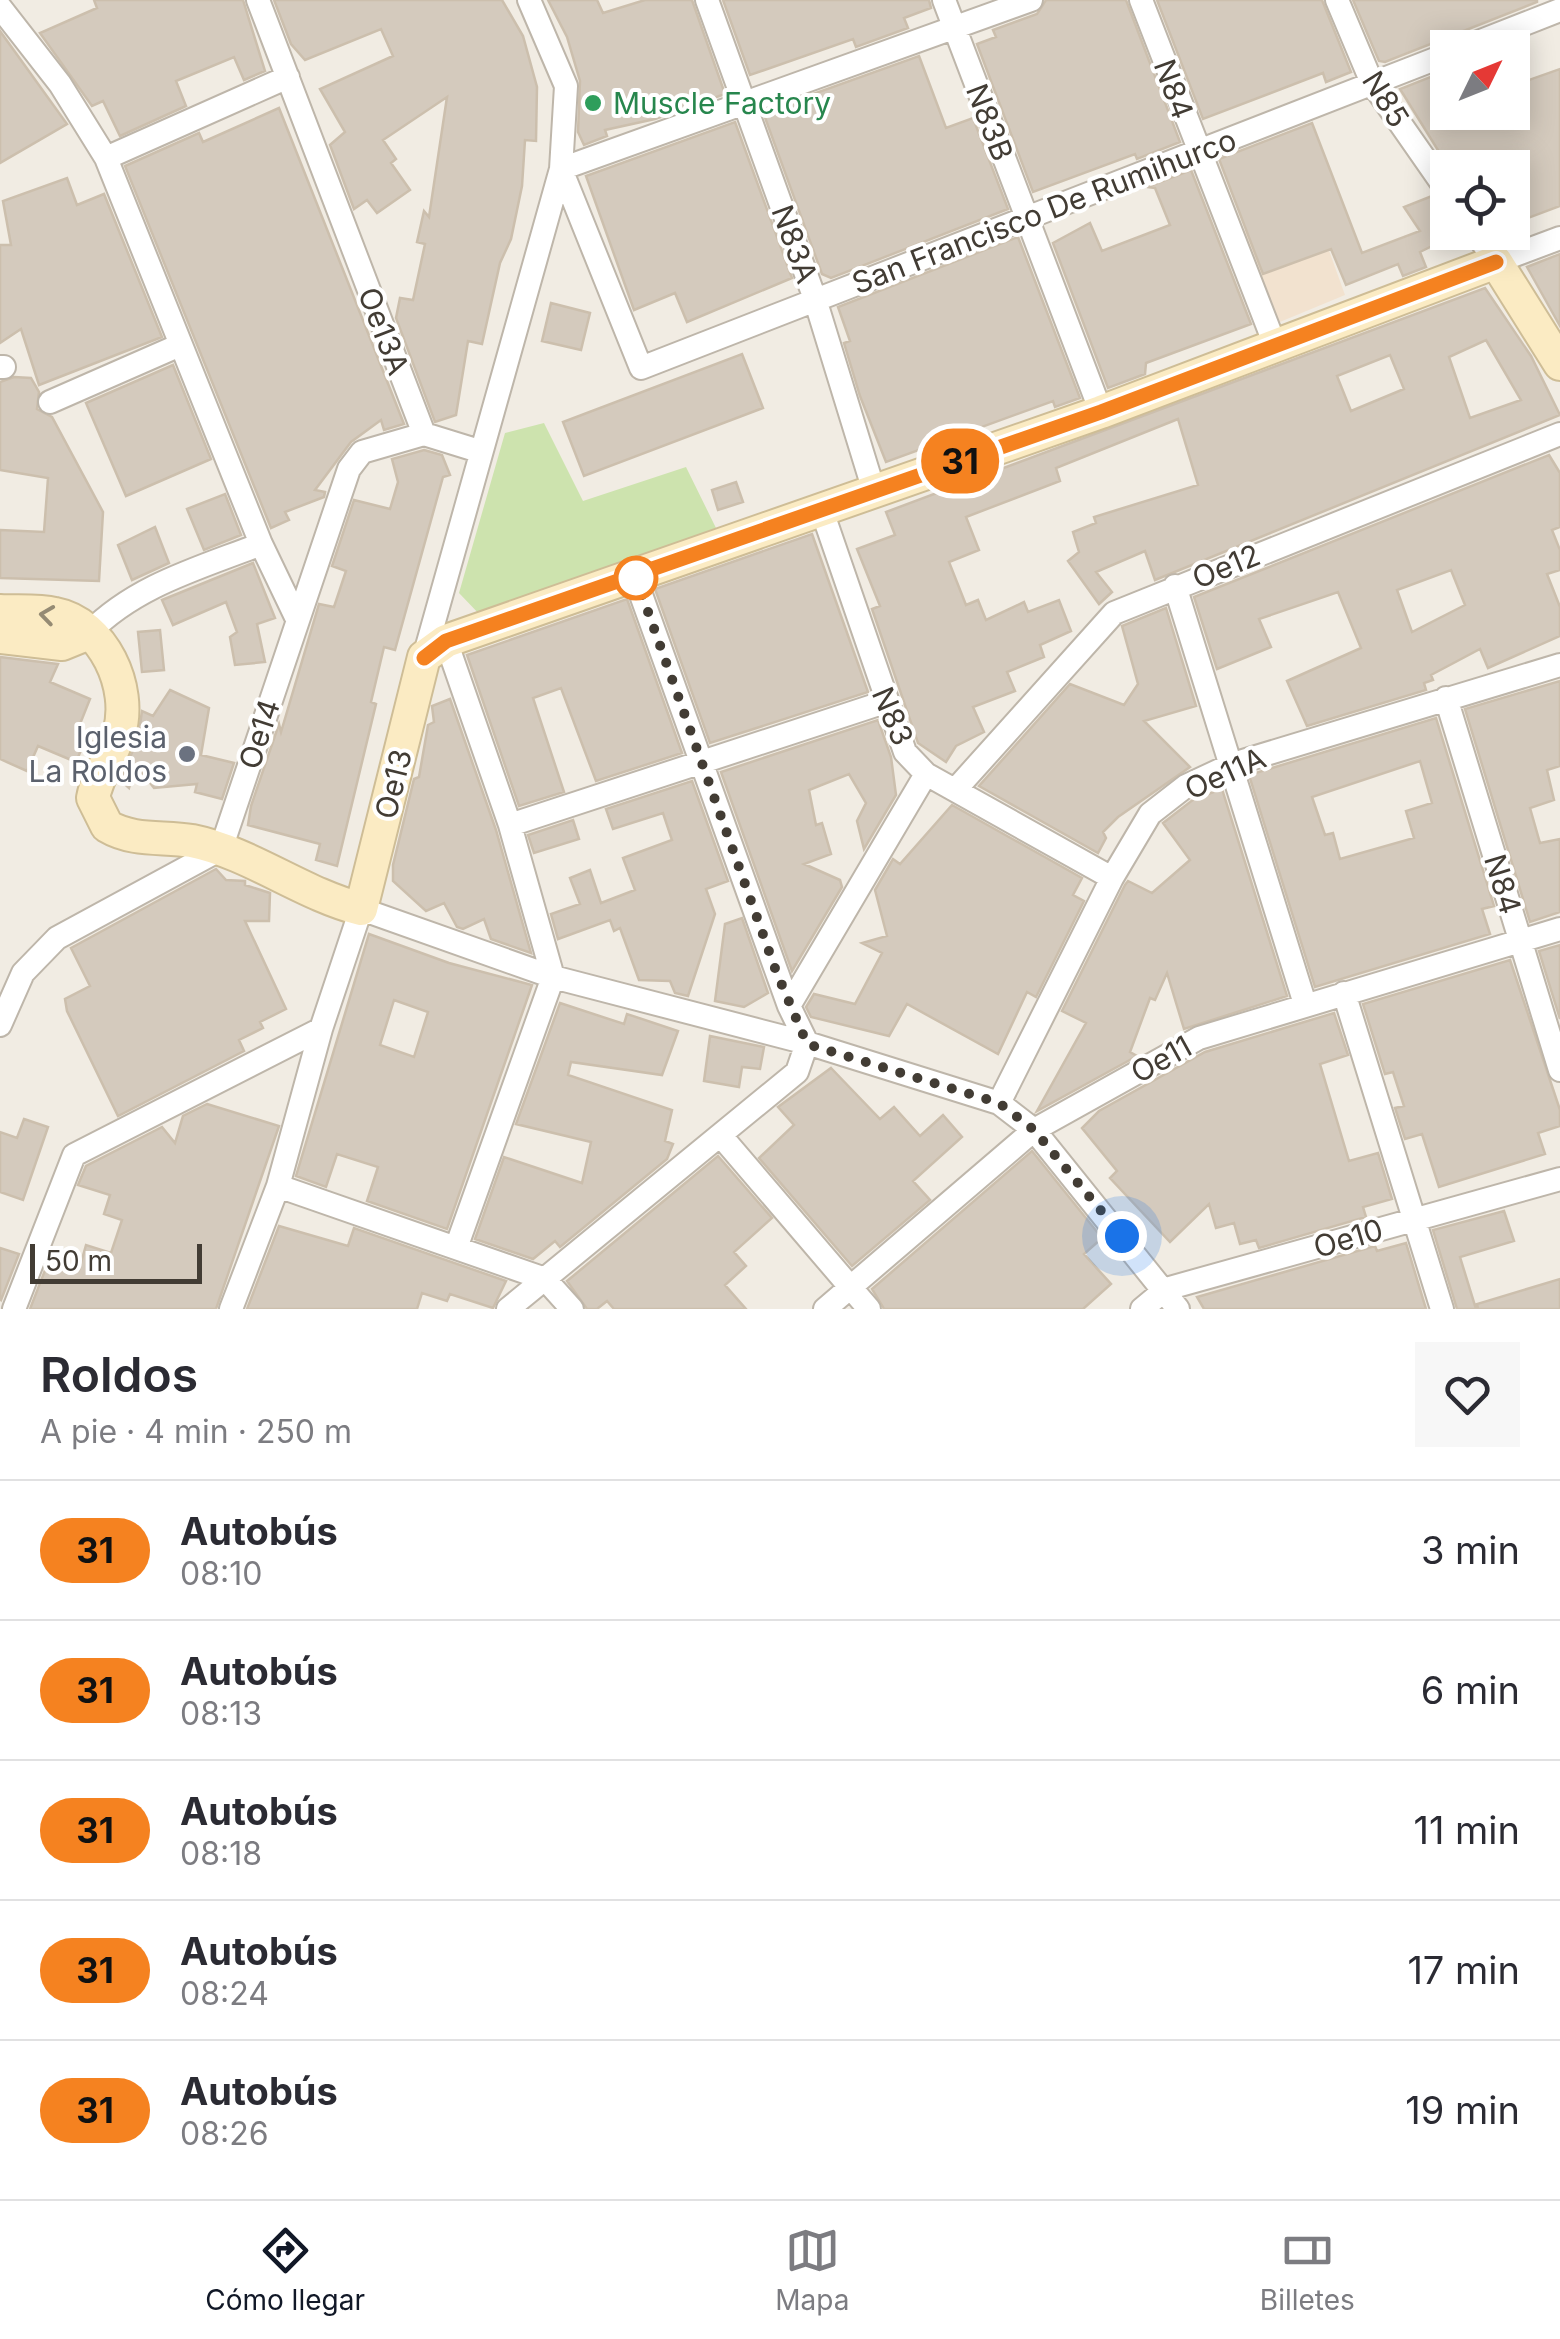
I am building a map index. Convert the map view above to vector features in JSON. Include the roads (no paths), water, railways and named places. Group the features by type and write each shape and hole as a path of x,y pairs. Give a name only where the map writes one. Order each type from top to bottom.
{"main road":[{"path":"435,649 822,508 1101,412 1496,262 1560,364"},
{"path":"0,612 58,614 89,632 116,671 122,716 94,793 102,818 111,828 138,838 189,840 221,849 298,888 360,910"},
{"path":"0,637 62,644 89,632"},
{"name":"Oe13","path":"360,910 435,649"}],"street":[{"name":"Oe13A","path":"258,0 424,434"},
{"path":"456,1248 553,978 510,824 435,649 479,451 560,169 566,86 529,0"},
{"name":"N83A","path":"707,0 815,299 874,491"},
{"name":"N83B","path":"944,0 1101,412"},
{"path":"560,169 1031,0"},
{"name":"N84","path":"1141,0 1274,346"},
{"name":"N85","path":"1337,0 1372,83 1430,166"},
{"path":"0,7 60,84 106,158 262,544 297,618"},
{"path":"1509,30 1560,10"},
{"name":"San Francisco De Rumihurco","path":"560,169 641,368 1430,61"},
{"path":"106,158 288,77"},
{"path":"1488,250 1496,262 1560,238"},
{"path":"50,402 180,344"},
{"path":"297,618 348,469 362,452 424,434 479,451"},
{"name":"Oe12","path":"956,789 1114,613 1560,434"},
{"name":"N83","path":"822,508 905,752 926,774 1112,878"},
{"path":"89,632 116,606 147,588 262,544"},
{"path":"508,1309 797,1072 807,1044 789,1006 636,578"},
{"path":"1175,586 1305,1004"},
{"name":"Oe14","path":"221,849 297,618"},
{"name":"Oe11A","path":"999,1103 1112,878 1150,814 1186,786 1233,764 1560,665"},
{"name":"N84","path":"1446,698 1560,1070"},
{"path":"510,824 885,702"},
{"path":"789,1006 926,774"},
{"path":"0,1025 23,973 57,938 221,849"},
{"path":"230,1309 278,1186 320,1029 360,910 553,978 807,1044 999,1103 1034,1130 1172,1299"},
{"name":"Oe11","path":"825,1309 1034,1130 1199,1038 1560,929"},
{"path":"1344,992 1442,1309"},
{"path":"14,1309 74,1155 320,1029"},
{"path":"721,1136 869,1309"},
{"name":"Oe10","path":"1142,1309 1412,1220 1560,1178"},
{"path":"278,1186 546,1279 572,1309"}],"place":[{"name":"Muscle Factory","path":"593,103"},
{"name":"Iglesia La Roldos","path":"187,754"}]}
